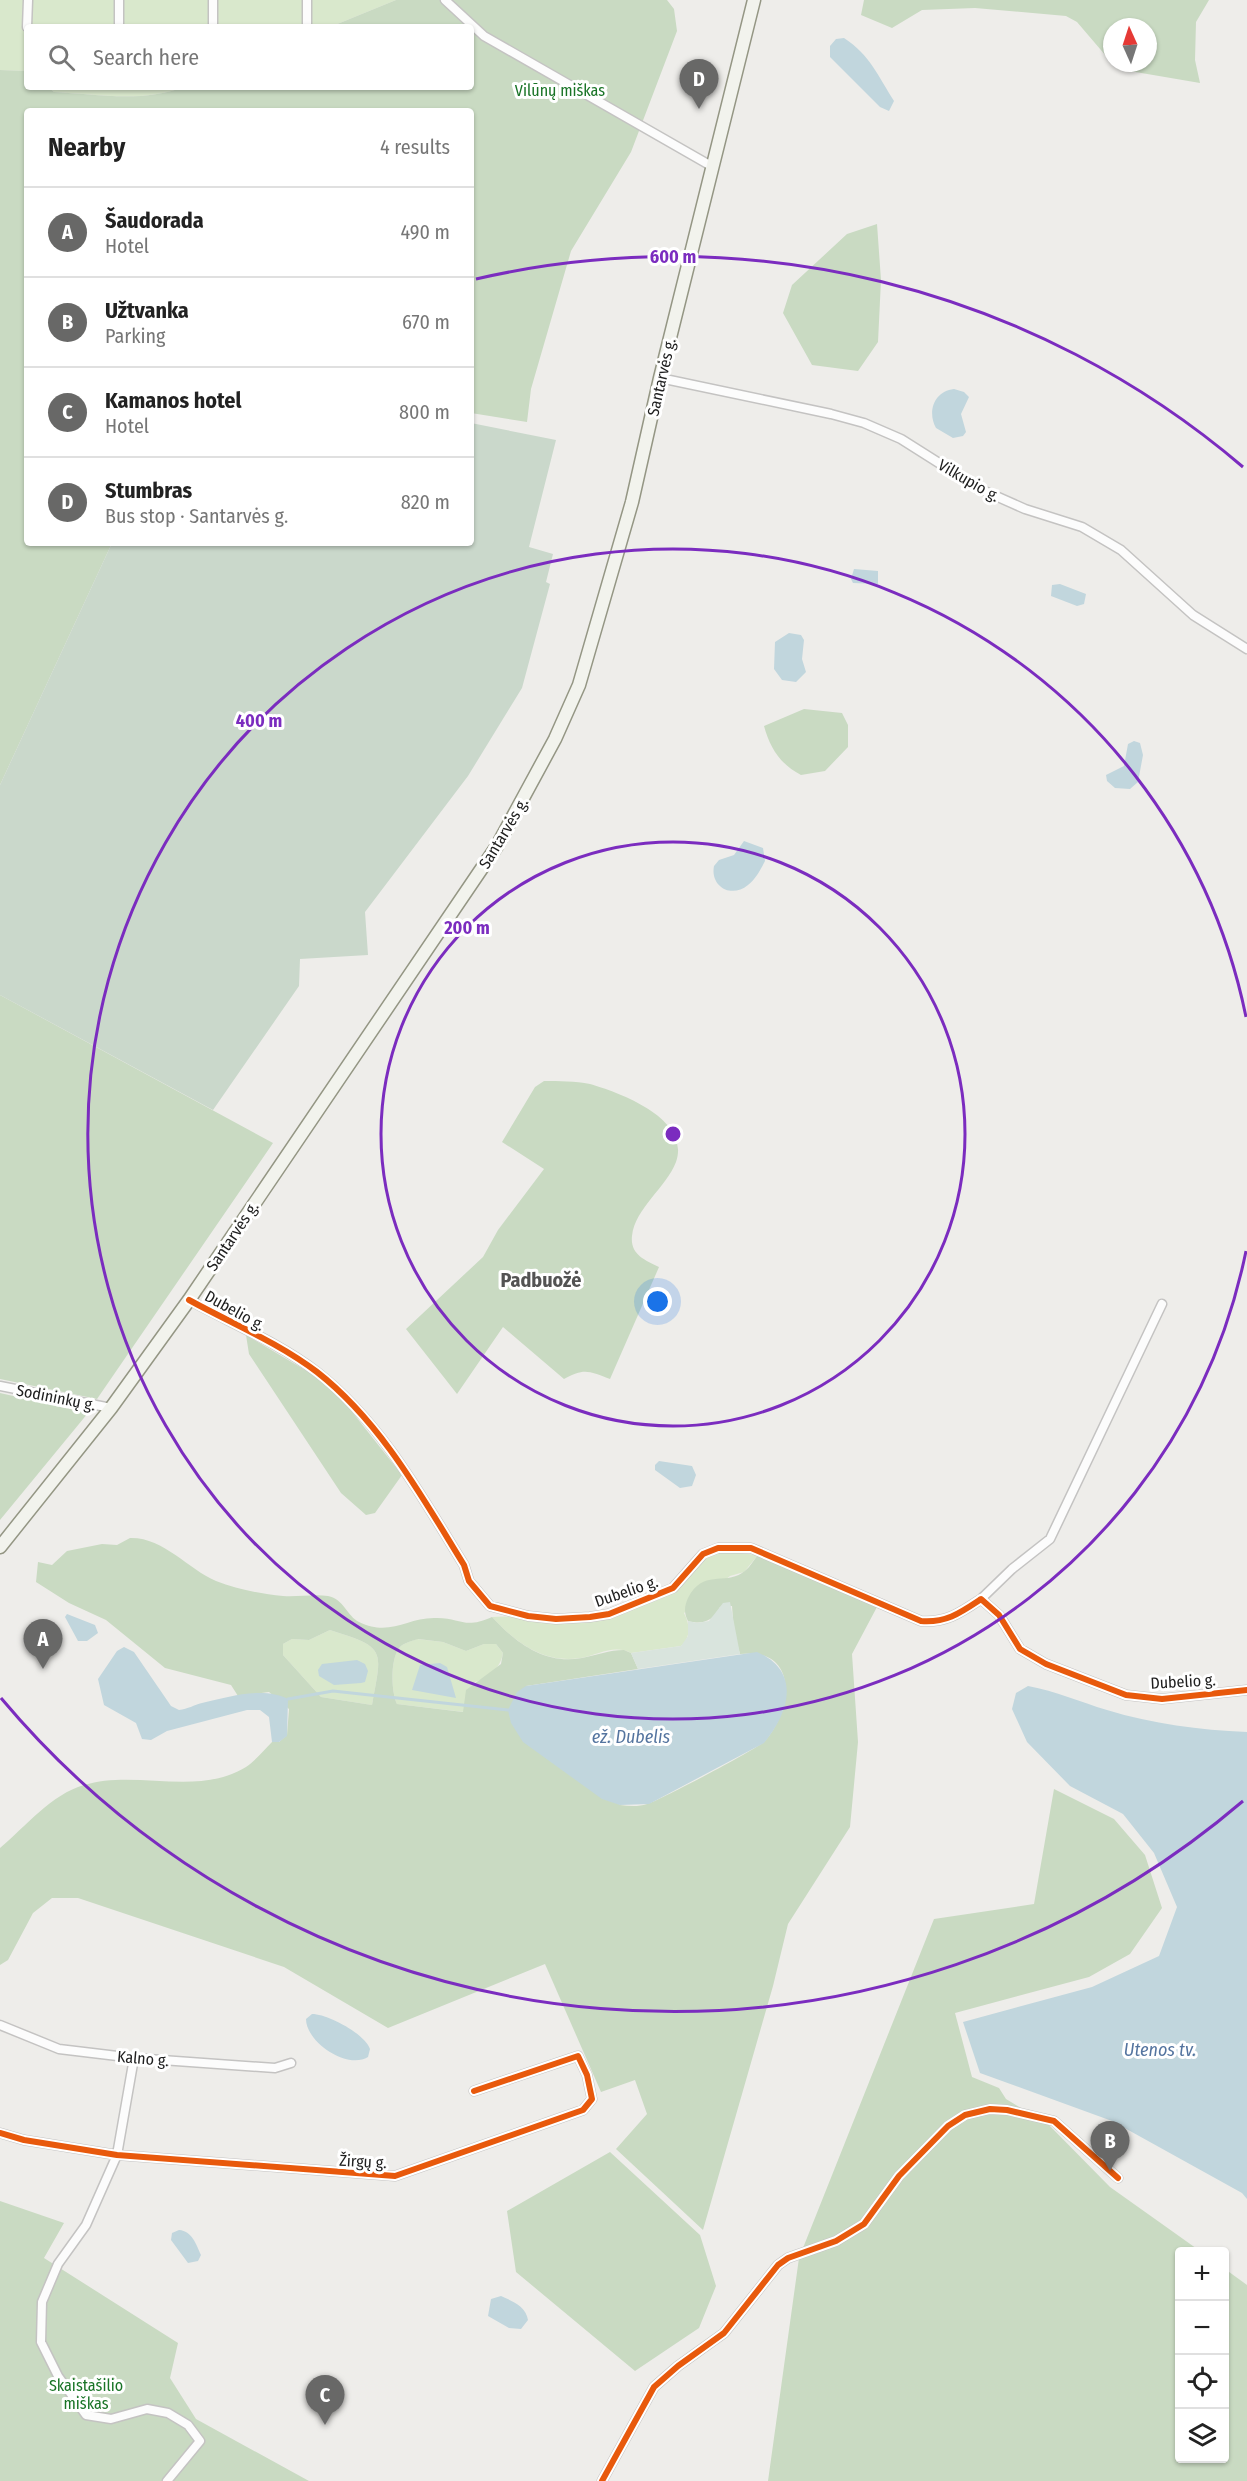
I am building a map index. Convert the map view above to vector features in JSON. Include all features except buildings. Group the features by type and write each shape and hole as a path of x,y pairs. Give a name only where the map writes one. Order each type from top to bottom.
{"main road":[{"name":"Santarvės g.","path":"0,1547 111,1408 189,1300 497,846 555,740 579,685 632,502 660,378 754,0"}],"street":[{"path":"27,24 28,0"},
{"path":"119,0 119,24"},
{"path":"213,0 213,24"},
{"path":"307,0 307,24"},
{"path":"445,0 471,24"},
{"path":"474,27 484,36 713,166"},
{"name":"Vilkupio g.","path":"660,378 831,414 864,423 902,439 980,489 1025,509 1082,527 1121,550 1193,615 1247,649"},
{"name":"Dubelio g.","path":"189,1300 299,1360 337,1390 369,1423 410,1478 464,1565 473,1587 490,1606 504,1611 556,1619 609,1614 673,1588 703,1554 718,1548 751,1548 921,1621 936,1622 952,1618 981,1599 999,1615 1020,1649 1046,1664 1126,1695 1162,1699 1247,1690"},
{"path":"981,1599 1012,1569 1050,1539 1162,1304"},
{"name":"Sodininkų g.","path":"0,1386 111,1408"},
{"name":"Kalno g.","path":"0,2025 59,2049 134,2058 275,2068 291,2063"},
{"name":"Žirgų g.","path":"0,2133 24,2140 117,2155 395,2176 584,2110 591,2099 587,2075 578,2056 474,2091"},
{"path":"134,2058 117,2155 86,2224 58,2264 42,2302 41,2342 58,2376 86,2415 111,2419 147,2409 168,2413 188,2425 200,2441 167,2481"},
{"path":"602,2481 654,2387 678,2366 724,2333 778,2265 788,2258 836,2241 864,2224 899,2176 921,2152 948,2126 965,2115 990,2109 1007,2110 1054,2121 1118,2178"}],"green space":[{"path":"0,0 396,0 337,24 24,24 24,71 0,70"},
{"name":"Vilūnų miškas","path":"396,0 667,0 674,9 677,31 631,152 571,251 531,389 527,422 474,413 474,108 24,108 24,546 111,546 0,785 0,70 24,71 24,90 119,96 152,95 174,90 474,90 474,24 337,24"},
{"path":"864,0 1209,0 1196,22 1195,60 1200,83 1136,72 1157,72 1157,18 1103,18 1103,52 1077,22 1066,16 975,8 922,10 892,28 861,15"},
{"path":"52,90 174,90 136,96 54,92"},
{"path":"877,224 881,280 878,342 858,371 812,365 783,313 792,285 847,234"},
{"path":"474,424 556,440 529,547 553,554 546,582 550,584 522,688 468,776 365,912 368,955 300,959 299,986 213,1110 0,995 0,785 111,546 474,546"},
{"path":"804,709 842,713 848,725 848,747 825,771 801,775 787,766 777,755 764,726"},
{"path":"0,995 273,1143 97,1399 0,1379"},
{"path":"544,1081 590,1084 619,1094 650,1110 664,1121 673,1133 678,1147 676,1162 639,1216 632,1236 633,1247 639,1256 659,1267 610,1379 582,1372 564,1379 503,1327 457,1394 406,1329 483,1257 498,1230 544,1169 502,1142 535,1087"},
{"path":"246,1335 317,1377 342,1399 402,1475 375,1513 366,1515 341,1493 249,1354"},
{"path":"0,1393 88,1413 0,1520"},
{"path":"130,1538 142,1539 164,1548 206,1576 240,1589 283,1596 328,1596 338,1600 359,1622 370,1626 389,1627 434,1618 468,1623 492,1617 521,1643 544,1655 568,1659 619,1650 631,1653 638,1669 526,1686 620,1805 627,1806 640,1806 655,1801 709,1774 759,1745 775,1728 781,1712 785,1697 785,1682 781,1670 772,1660 759,1654 740,1654 734,1633 732,1606 720,1607 707,1621 688,1621 685,1610 687,1601 700,1584 742,1573 758,1555 877,1607 852,1654 858,1742 850,1827 788,1924 773,1986 703,2230 616,2149 647,2114 635,2080 601,2092 545,1964 388,2028 284,1967 78,1898 52,1898 33,1913 8,1960 0,1965 0,1848 50,1803 72,1789 104,1781 187,1782 227,1776 246,1767 272,1742 279,1742 287,1735 289,1709 269,1692 238,1696 231,1685 165,1668 106,1620 69,1603 36,1582 38,1562 52,1565 67,1551 102,1544 117,1545","holes":["330,1630 362,1641 376,1653 378,1672 372,1705 321,1697 283,1655 283,1644 292,1639 309,1640","418,1639 443,1642 466,1651 484,1644 496,1644 503,1653 501,1664 466,1690 463,1712 397,1704 393,1684 394,1659 400,1647"]},
{"path":"720,1551 758,1555 744,1572 730,1576 684,1613 688,1631 687,1639 681,1646 631,1653 612,1650 581,1658 555,1658 543,1655 521,1643 492,1617 573,1621 603,1617 632,1609 670,1594 703,1561"},
{"path":"330,1630 362,1641 376,1653 378,1672 372,1705 321,1697 283,1655 283,1644 292,1639 309,1640"},
{"path":"417,1639 443,1642 466,1651 484,1644 496,1644 503,1653 499,1664 492,1672 473,1683 464,1712 397,1704 393,1684 394,1659 400,1647"},
{"path":"1054,1789 1114,1819 1145,1855 1162,1908 1130,1954 1089,1977 955,2013 972,2077 999,2088 1006,2099 1049,2125 1110,2187 1194,2247 1175,2247 1175,2463 1229,2463 1229,2272 1247,2285 1247,2481 768,2481 799,2258 934,1919 1034,1904"},
{"path":"610,2152 700,2235 716,2286 699,2328 635,2371 516,2272 507,2211"},
{"name":"Skaistašilio miškas","path":"0,2201 64,2223 44,2258 178,2343 170,2378 196,2419 309,2481 0,2481"}],"shaded area":[{"path":"730,1602 740,1654 638,1669 631,1653 681,1646 688,1636 688,1621 697,1623 709,1621 723,1603"}],"water":[{"path":"844,38 861,52 878,75 894,101 889,111 880,107 830,57 830,46 836,39"},
{"path":"954,389 964,392 969,397 961,414 966,432 963,436 953,438 936,428 932,409 941,394"},
{"path":"854,569 878,571 878,584 853,583 851,579"},
{"path":"1060,584 1086,594 1084,604 1077,606 1051,596 1052,585"},
{"path":"789,633 801,635 804,640 802,659 806,672 796,682 782,680 774,669 775,642"},
{"path":"1134,741 1140,743 1143,755 1138,782 1130,789 1115,788 1107,781 1106,775 1124,766 1128,744"},
{"path":"744,841 763,848 765,861 748,885 735,891 723,888 715,879 714,866 719,860 734,855"},
{"path":"659,1461 692,1466 696,1475 692,1486 680,1488 655,1470 655,1465"},
{"path":"67,1614 95,1625 98,1633 87,1641 78,1641 65,1617"},
{"path":"124,1647 134,1652 171,1706 179,1710 246,1694 268,1693 288,1699 287,1736 279,1742 272,1742 269,1717 260,1710 247,1710 167,1731 151,1740 142,1739 136,1723 104,1705 98,1679 117,1651"},
{"name":"ež. Dubelis","path":"757,1652 771,1660 780,1670 785,1681 787,1693 785,1706 773,1731 764,1743 649,1804 620,1805 602,1799 523,1742 511,1723 508,1710 517,1692 526,1686"},
{"path":"357,1660 365,1664 368,1671 365,1682 334,1685 319,1676 318,1670 322,1664"},
{"path":"440,1663 447,1667 456,1698 412,1690 420,1665"},
{"name":"Utenos tv.","path":"1028,1686 1159,1723 1247,1732 1247,2199 1242,2193 1112,2121 980,2073 963,2022 1092,1987 1159,1956 1177,1907 1154,1853 1123,1814 1070,1786 1027,1742 1012,1709 1016,1693"},
{"path":"312,2014 327,2017 354,2031 367,2043 370,2049 368,2057 349,2060 329,2052 320,2045 308,2028 306,2019"},
{"path":"179,2230 187,2233 193,2239 201,2255 198,2261 188,2263 171,2240 172,2233"},
{"path":"501,2296 518,2305 527,2315 528,2320 521,2329 509,2328 488,2316 491,2299"}],"waterway":[{"path":"288,1699 333,1691 508,1710"}],"cycle path":[{"path":"189,1300 287,1352 317,1372 340,1392 381,1437 399,1462 464,1565 469,1581 490,1606 528,1616 556,1619 609,1614 673,1588 703,1554 718,1548 751,1548 921,1621 945,1619 981,1599 999,1615 1020,1649 1046,1664 1126,1695 1162,1699 1247,1690"},
{"path":"0,2133 24,2140 117,2155 395,2176 583,2110 592,2099 587,2075 578,2056 474,2091"},
{"path":"602,2481 654,2387 678,2366 724,2333 778,2265 788,2258 836,2241 864,2224 899,2176 948,2126 965,2115 990,2109 1007,2110 1054,2121 1118,2178"}],"place":[{"name":"Stumbras","path":"699,109"},
{"name":"Šaudorada","path":"43,1669"},
{"name":"Užtvanka","path":"1110,2171"},
{"name":"Kamanos hotel","path":"325,2425"}],"district":[{"name":"Padbuožė","path":"541,1280"}]}
